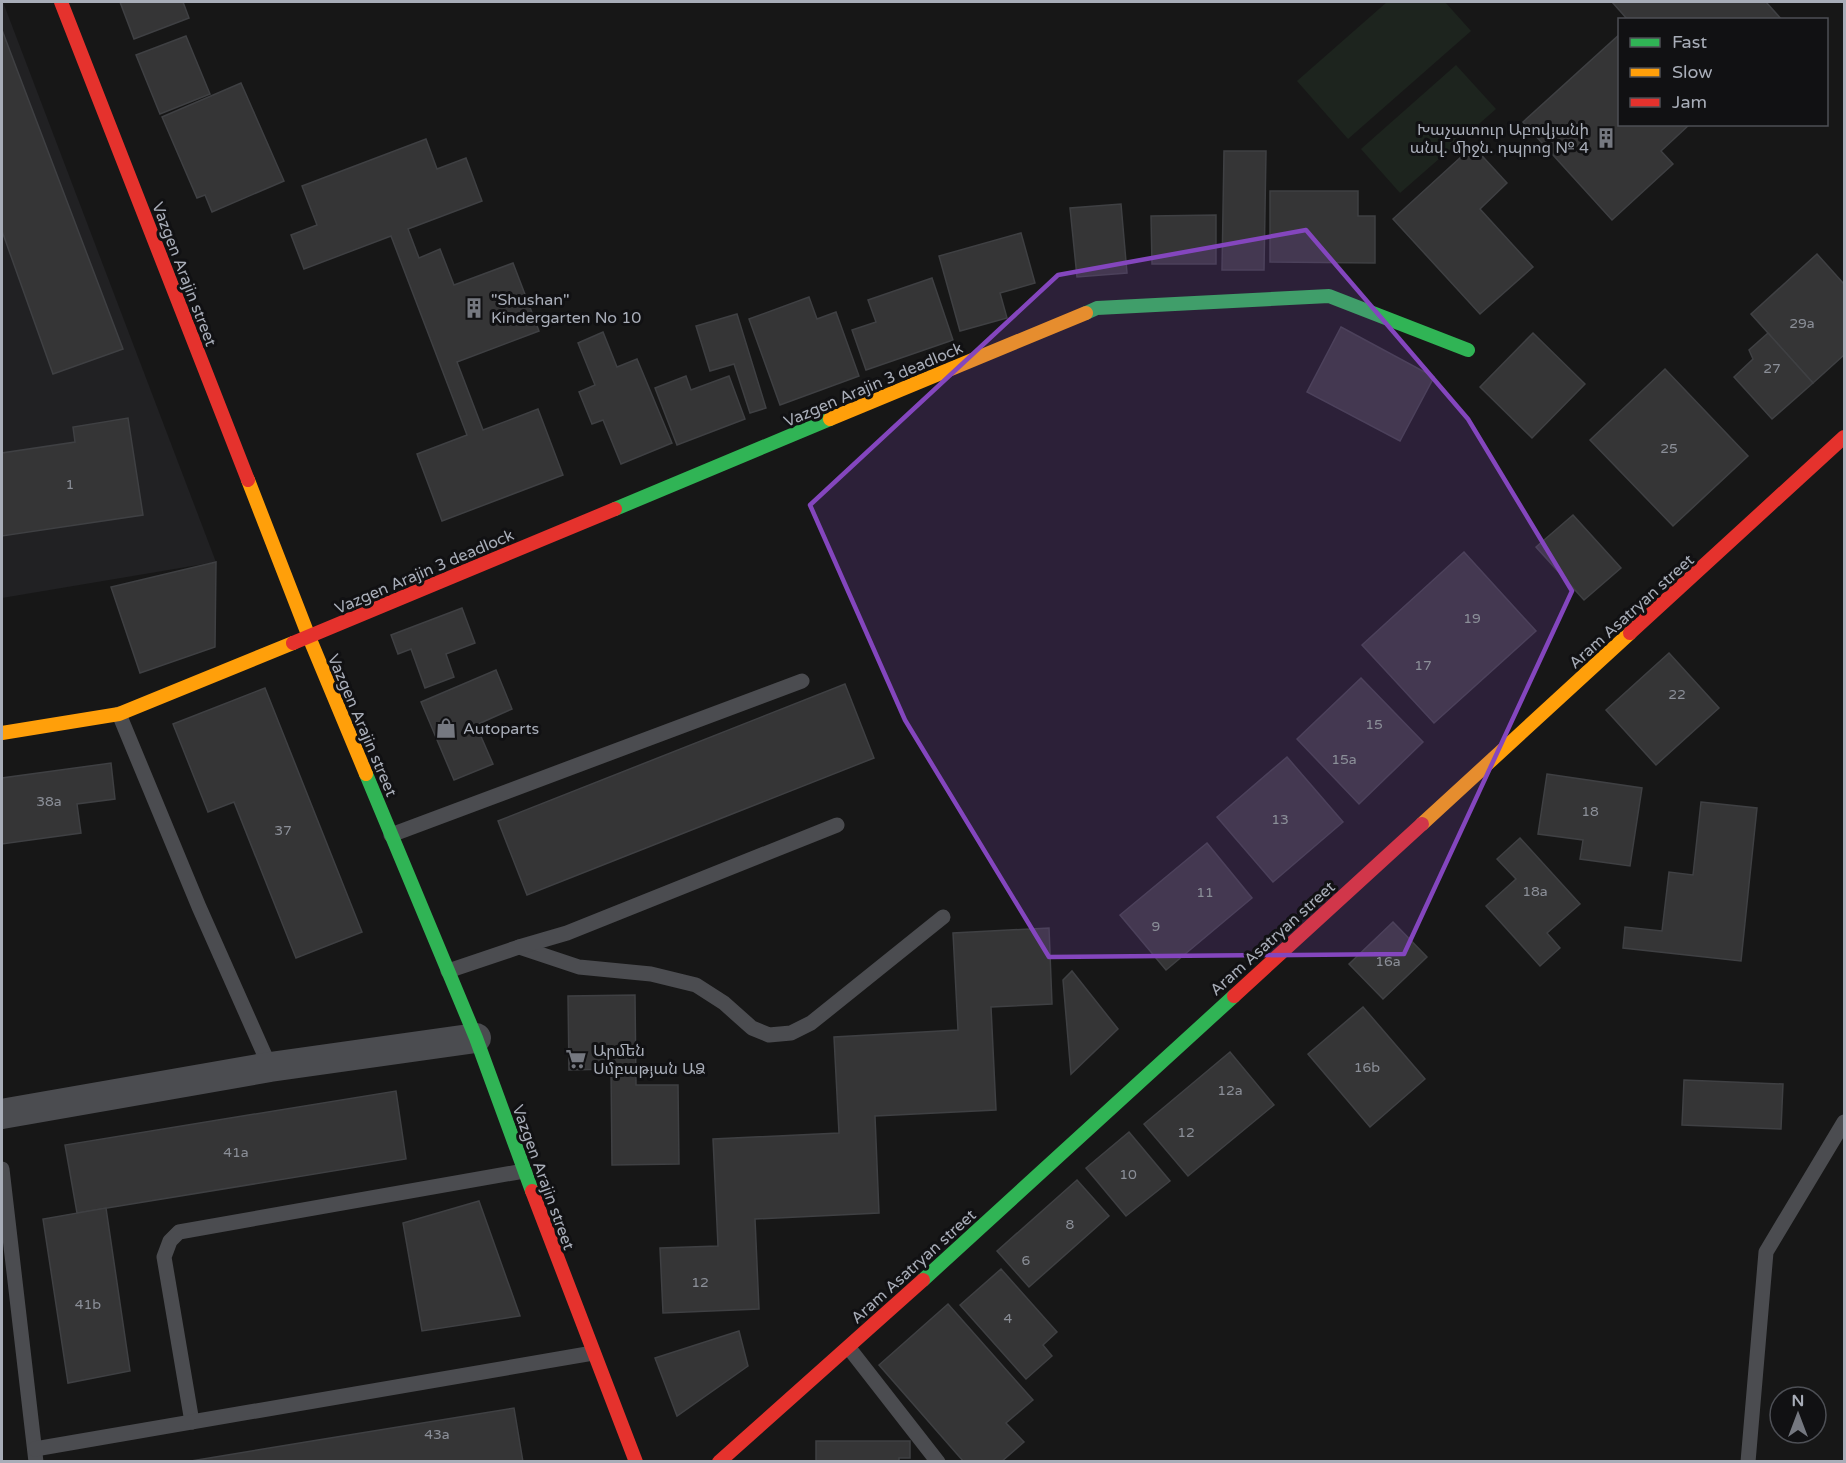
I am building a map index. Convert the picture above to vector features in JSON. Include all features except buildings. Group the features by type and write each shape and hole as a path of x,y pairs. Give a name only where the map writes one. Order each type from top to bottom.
{"street":[{"name":"Vazgen Arajin street","path":"61,2 309,638 476,1038 524,1171 636,1461"},
{"name":"Vazgen Arajin 3 deadlock","path":"2,733 119,714 309,638 1098,308 1329,296 1468,350"},
{"name":"Aram Asatryan street","path":"719,1461 849,1348 1845,437"},
{"path":"2,1114 270,1067 476,1038"}],"lane":[{"path":"391,835 802,681"},
{"path":"119,714 199,907 270,1067"},
{"path":"448,971 567,933 837,825"},
{"path":"519,947 579,967 651,974 696,985 724,1003 752,1028 769,1035 791,1034 811,1023 943,917"},
{"path":"1748,1461 1766,1252 1845,1122"},
{"path":"2,1169 8,1271 36,1455 192,1422 593,1353"},
{"path":"192,1422 164,1257 170,1241 179,1232 524,1171"},
{"path":"849,1348 938,1461"}],"highlighted area":[{"path":"1306,230 1468,419 1572,591 1404,954 1049,957 905,720 810,505 1058,275"}],"shaded area":[{"path":"3,2 216,562 2,598"},
{"path":"1387,2 1445,2 1471,31 1348,139 1297,81"},
{"path":"1456,65 1496,109 1400,193 1361,149"}],"traffic: fast":[{"path":"1086,313 1097,308 1329,296 1468,350"},
{"path":"615,509 830,419"},
{"path":"366,774 476,1038 532,1191"},
{"path":"923,1280 1234,996"}],"traffic: slow":[{"path":"830,419 1086,313"},
{"path":"248,480 309,637 366,774"},
{"path":"1422,824 1630,633"},
{"path":"2,733 119,714 293,643"}],"traffic: jam":[{"path":"61,2 248,480"},
{"path":"1630,633 1844,437"},
{"path":"293,643 615,509"},
{"path":"1234,996 1422,824"},
{"path":"532,1191 636,1462"},
{"path":"719,1462 923,1280"}],"place":[{"name":"Խաչատուր Աբովյանի անվ. միջն. դպրոց № 4","path":"1606,138"},
{"name":"\"Shushan\" Kindergarten No 10","path":"474,308"},
{"name":"Autoparts","path":"446,728"},
{"name":"Արմեն Սմբաթյան ԱՁ","path":"576,1059"}]}
